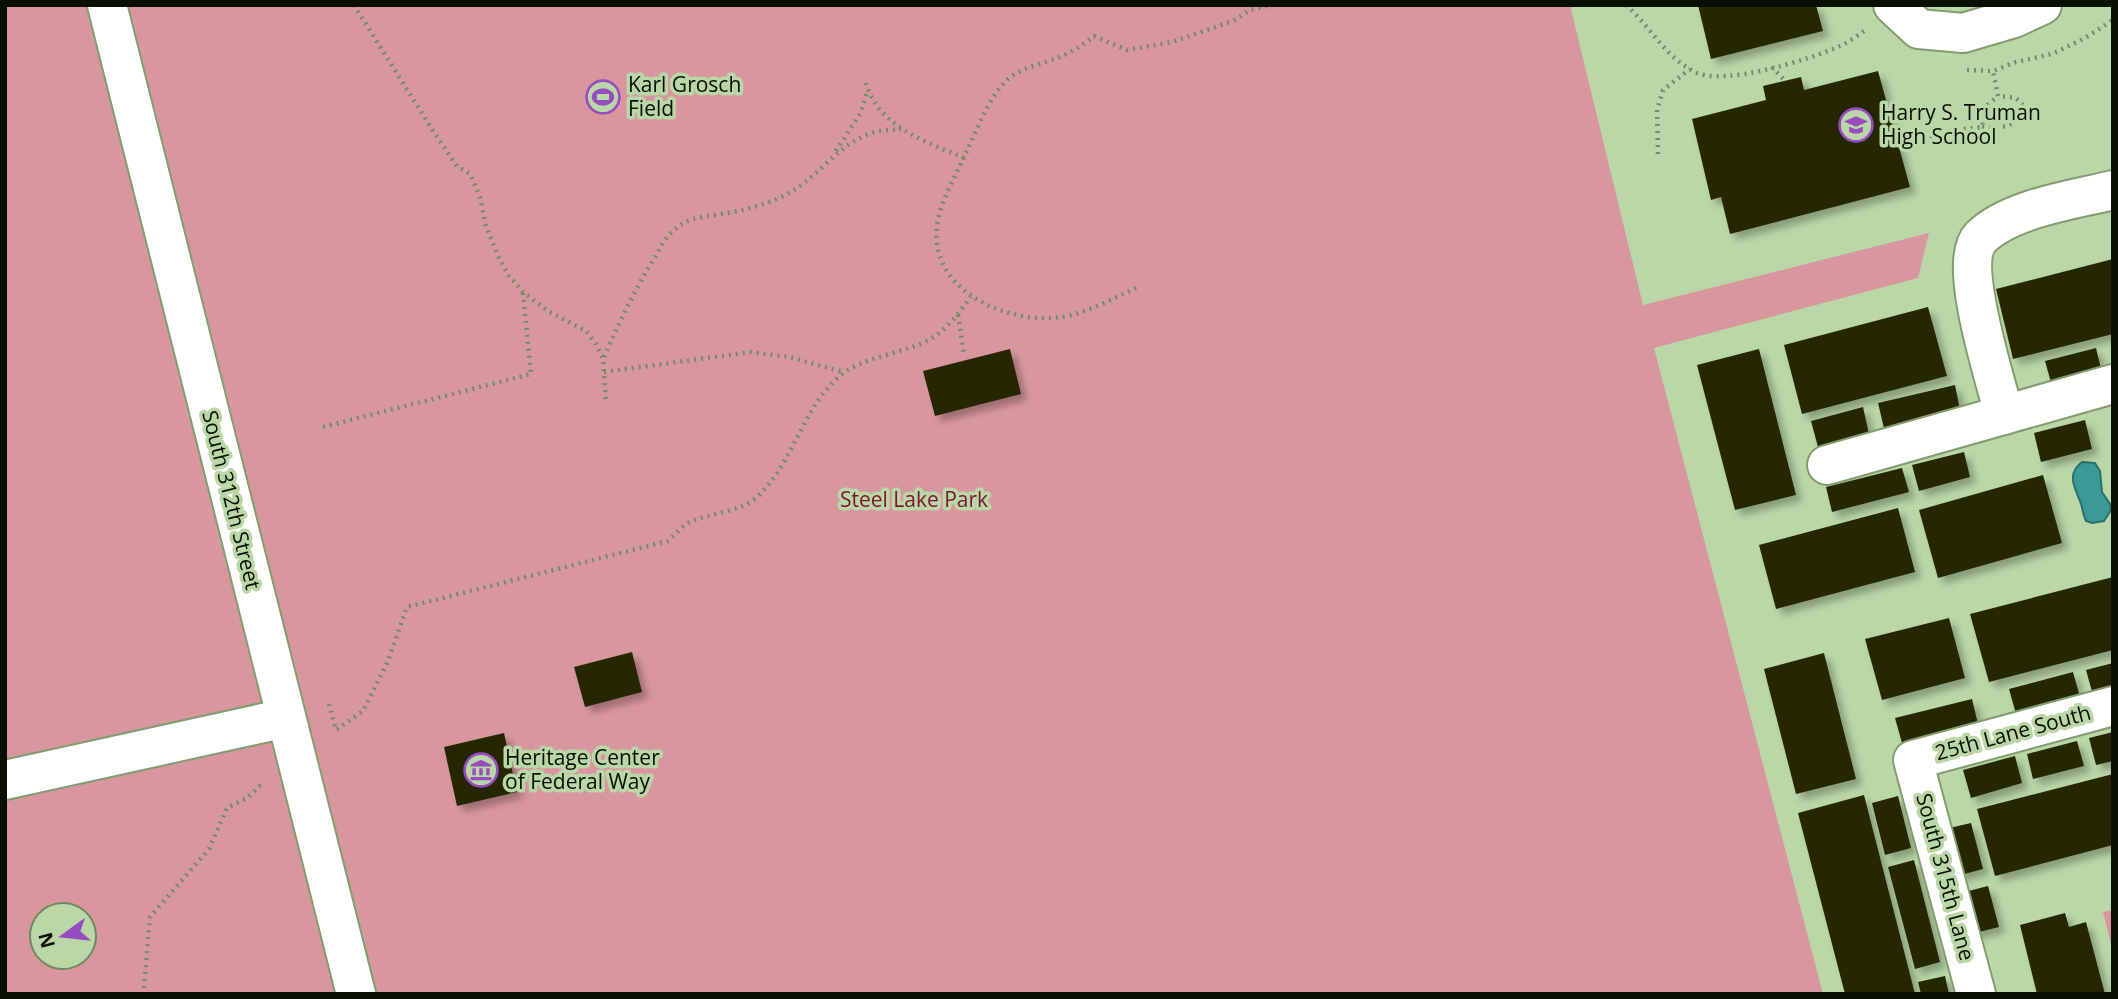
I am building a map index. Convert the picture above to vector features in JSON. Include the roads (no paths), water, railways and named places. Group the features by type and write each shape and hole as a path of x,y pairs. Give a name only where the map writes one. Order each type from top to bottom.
{"street":[{"name":"South 312th Street","path":"107,5 356,994"},
{"path":"1880,17 1919,29 1963,33 2014,18 2042,5"},
{"path":"2004,415 1979,316 1972,280 1972,254 1980,238 2005,221 2031,211 2113,190"},
{"path":"1827,465 2113,384"},
{"name":"25th Lane South","path":"1913,760 2113,706"},
{"path":"5,780 286,718"},
{"name":"South 315th Lane","path":"1913,760 1976,994"}],"water":[{"path":"2082,462 2095,463 2100,471 2102,492 2111,510 2104,521 2092,523 2085,519 2073,477"}],"place":[{"name":"Karl Grosch Field","path":"603,97"},
{"name":"Harry S. Truman High School","path":"1856,125"},
{"name":"Heritage Center of Federal Way","path":"481,770"}],"park label":[{"name":"Steel Lake Park","path":"914,500"}]}
